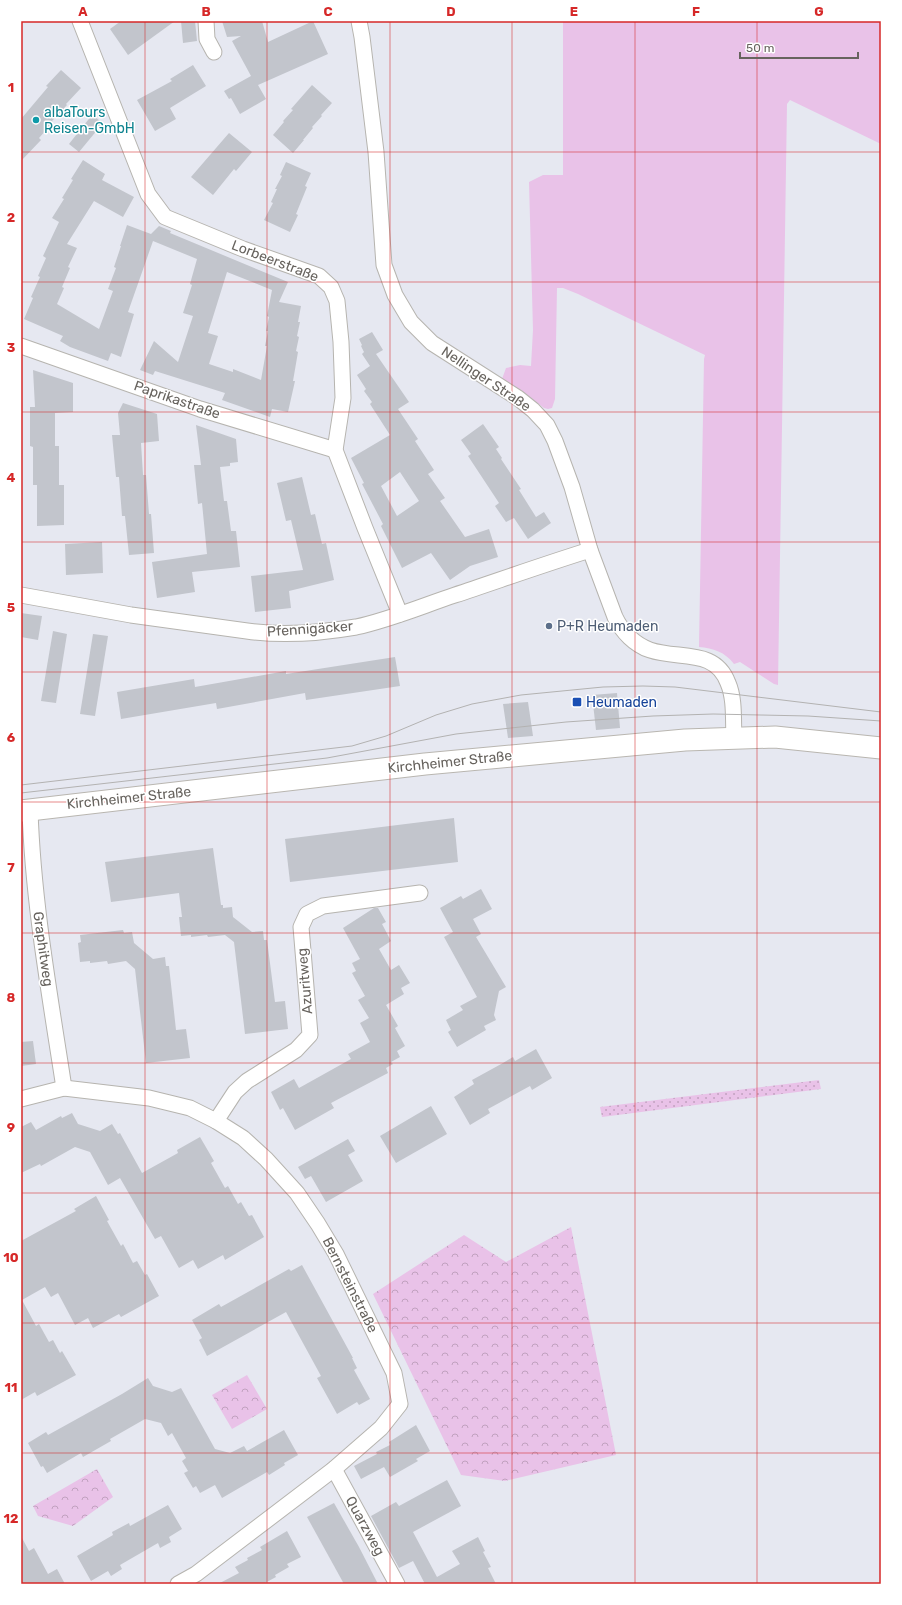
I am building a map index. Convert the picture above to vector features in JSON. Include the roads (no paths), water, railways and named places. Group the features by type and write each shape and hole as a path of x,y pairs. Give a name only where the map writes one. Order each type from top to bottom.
{"main road":[{"name":"Kirchheimer Straße","path":"25,810 425,764 631,744 734,738 786,738 881,748"}],"street":[{"name":"Lorbeerstraße","path":"80,21 148,194 165,217 243,249 319,276 331,287 337,301 341,342 343,398 335,450 400,614"},
{"path":"206,21 207,38 214,52"},
{"name":"Nellinger Straße","path":"359,21 376,152 384,265 395,295 411,322 432,342 518,398 533,410 547,425 560,451 590,550 620,627 642,646 651,650 707,660 717,666 724,673 731,694 734,738"},
{"name":"Paprikastraße","path":"21,346 200,409 335,450"},
{"name":"Pfennigäcker","path":"21,595 131,615 262,633 307,632 343,629 366,624 590,550"},
{"name":"Graphitweg","path":"25,810 38,918 64,1088"},
{"name":"Azuritweg","path":"216,1121 235,1092 241,1086 296,1050 310,1035 301,927 307,914 323,906 420,893"},
{"name":"Bernsteinstraße","path":"21,1099 64,1088 149,1098 190,1108 216,1121 243,1138 266,1158 297,1193 318,1224 336,1254 394,1373 400,1404 381,1428 334,1469 199,1579 178,1584"},
{"name":"Quarzweg","path":"334,1469 397,1584"}],"tram line":[{"path":"21,785 352,746 386,736 436,715 472,704 521,695 603,687 675,687 881,712"},
{"path":"21,793 327,758 456,734 566,722 653,716 713,714 808,716 881,721"}],"place":[{"name":"albaTours Reisen-GmbH","path":"36,120"},
{"name":"P+R Heumaden","path":"549,626"},
{"name":"Heumaden","path":"577,702"}]}
